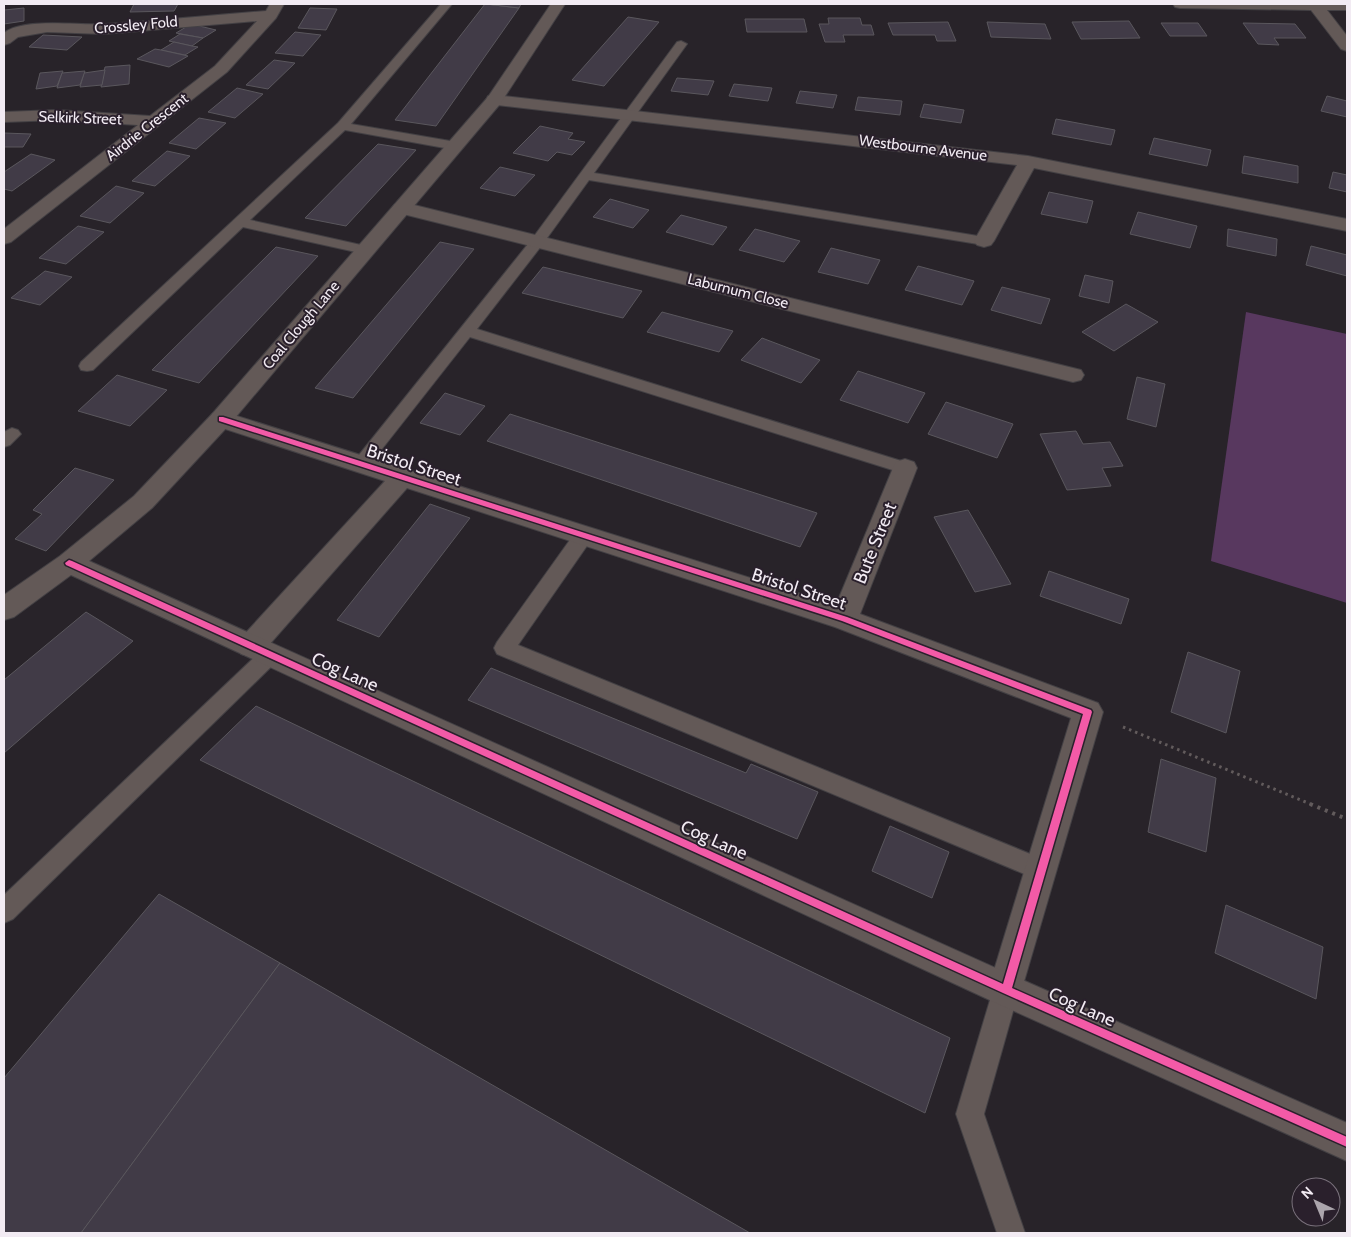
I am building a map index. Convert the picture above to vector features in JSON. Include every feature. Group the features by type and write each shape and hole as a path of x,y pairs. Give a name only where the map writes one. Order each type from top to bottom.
{"street":[{"name":"Coal Clough Lane","path":"4,609 69,563 143,502 221,419 494,100 558,4"},
{"path":"1180,4 1347,6"},
{"path":"1316,6 1347,46"},
{"name":"Crossley Fold","path":"4,40 13,33 47,27 104,29 274,10"},
{"name":"Airdrie Crescent","path":"4,238 221,69 274,10"},
{"name":"Westbourne Avenue","path":"494,100 1028,161 1347,225"},
{"name":"Selkirk Street","path":"4,117 57,115 155,121"},
{"path":"984,241 1028,161"},
{"name":"Laburnum Close","path":"402,208 1073,375"},
{"name":"Bristol Street","path":"221,419 844,619 1088,712"},
{"name":"Bute Street","path":"844,619 905,468"},
{"path":"260,650 403,477"},
{"name":"Cog Lane","path":"69,563 1006,990 1347,1142"},
{"path":"1006,990 1088,712"}],"lane":[{"path":"87,366 342,126 447,4"},
{"path":"361,464 537,242 681,44"},
{"path":"342,126 456,146"},
{"path":"586,176 984,241"},
{"path":"239,222 365,250"},
{"path":"467,331 905,468"},
{"path":"584,535 504,648 1042,870"},
{"path":"4,911 260,650"},
{"path":"1006,990 970,1114 1011,1233"}],"path":[{"path":"1088,712 1347,819"}],"shaded area":[{"path":"1246,312 1347,334 1347,603 1211,561"}],"building":[{"path":"134,4 178,4 174,11 130,12"},
{"path":"485,4 519,8 436,126 395,120"},
{"path":"486,4 521,4 519,8"},
{"path":"24,8 24,21 4,24 4,10"},
{"path":"310,8 337,9 326,30 298,28"},
{"path":"628,17 659,22 604,86 572,80"},
{"path":"828,18 860,18 862,25 871,25 874,35 843,35 845,42 825,42 819,24 829,24"},
{"path":"745,19 804,19 807,32 747,32"},
{"path":"1129,21 1140,38 1081,39 1072,22"},
{"path":"948,22 956,41 937,41 935,35 893,35 888,23"},
{"path":"987,22 1045,24 1051,39 991,37"},
{"path":"1161,23 1198,23 1207,36 1170,36"},
{"path":"1243,23 1295,24 1306,38 1274,38 1279,45 1258,44"},
{"path":"191,24 216,30 203,38 176,33"},
{"path":"295,32 321,35 303,56 275,53"},
{"path":"180,34 203,38 192,46 169,41"},
{"path":"43,35 82,37 67,50 29,47"},
{"path":"174,42 198,47 185,55 161,50"},
{"path":"155,49 188,56 169,67 137,59"},
{"path":"274,60 295,63 268,89 246,85"},
{"path":"130,65 129,84 101,87 105,67"},
{"path":"105,70 102,85 80,87 84,73"},
{"path":"63,71 57,86 36,89 40,73"},
{"path":"85,71 80,85 57,88 62,73"},
{"path":"677,78 714,81 708,95 671,91"},
{"path":"734,84 772,88 768,101 729,96"},
{"path":"237,88 263,94 235,118 208,112"},
{"path":"800,91 837,95 833,108 796,103"},
{"path":"1327,96 1347,101 1347,117 1321,111"},
{"path":"858,97 902,101 900,115 855,110"},
{"path":"924,104 964,110 961,123 920,117"},
{"path":"199,118 226,123 196,149 169,143"},
{"path":"1056,119 1115,130 1111,145 1052,134"},
{"path":"540,126 573,133 568,139 585,142 572,155 557,152 548,161 513,153"},
{"path":"4,133 31,134 23,147 4,147"},
{"path":"1154,138 1211,150 1207,166 1149,154"},
{"path":"378,144 416,150 346,226 305,218"},
{"path":"167,151 190,156 155,186 132,181"},
{"path":"31,154 55,160 12,191 4,189 4,172"},
{"path":"1244,156 1298,166 1298,183 1242,173"},
{"path":"500,167 535,175 515,196 480,188"},
{"path":"1333,172 1347,175 1347,192 1329,188"},
{"path":"116,186 144,193 110,223 80,216"},
{"path":"1049,192 1093,201 1087,223 1041,214"},
{"path":"610,199 649,210 633,228 593,217"},
{"path":"1138,212 1197,226 1190,248 1130,234"},
{"path":"681,215 727,227 713,245 666,232"},
{"path":"78,226 104,232 66,264 39,258"},
{"path":"755,229 800,241 784,262 739,250"},
{"path":"1228,229 1277,239 1276,256 1227,246"},
{"path":"440,242 474,249 353,398 315,388"},
{"path":"1311,246 1347,255 1347,276 1306,265"},
{"path":"276,247 318,256 199,383 152,370"},
{"path":"831,248 880,260 868,284 818,272"},
{"path":"918,266 974,281 962,305 905,290"},
{"path":"543,267 642,291 623,318 522,293"},
{"path":"45,271 72,277 40,305 11,298"},
{"path":"1085,275 1113,281 1109,303 1079,296"},
{"path":"1002,287 1050,299 1041,324 991,310"},
{"path":"1126,304 1158,322 1114,351 1082,332"},
{"path":"662,312 733,331 719,352 647,332"},
{"path":"762,338 820,360 801,383 741,360"},
{"path":"858,371 925,393 908,423 840,400"},
{"path":"117,375 167,390 130,426 78,411"},
{"path":"1137,377 1165,384 1156,427 1127,419"},
{"path":"445,393 485,406 460,435 420,423"},
{"path":"946,402 1013,424 997,458 928,434"},
{"path":"510,414 817,513 800,547 487,441"},
{"path":"1076,431 1083,444 1110,442 1123,466 1102,468 1111,486 1067,490 1040,434"},
{"path":"75,468 114,480 46,551 15,539 42,514 33,510"},
{"path":"430,504 470,518 379,637 337,620"},
{"path":"968,510 1011,584 975,592 934,517"},
{"path":"1049,571 1129,599 1121,624 1040,596"},
{"path":"86,612 133,641 4,753 4,680"},
{"path":"1188,652 1240,671 1226,733 1171,712"},
{"path":"491,668 746,773 751,764 818,792 797,839 468,700"},
{"path":"256,706 950,1038 925,1113 200,760"},
{"path":"1161,759 1216,778 1206,852 1148,832"},
{"path":"890,826 949,852 932,898 872,871"},
{"path":"159,894 280,963 81,1233 4,1233 4,1078"},
{"path":"1226,905 1323,947 1316,999 1215,953"},
{"path":"280,963 750,1233 81,1233"}],"cycle path":[{"path":"221,419 844,619 1088,712 1006,990"},
{"path":"69,563 1006,990 1347,1142"}]}
